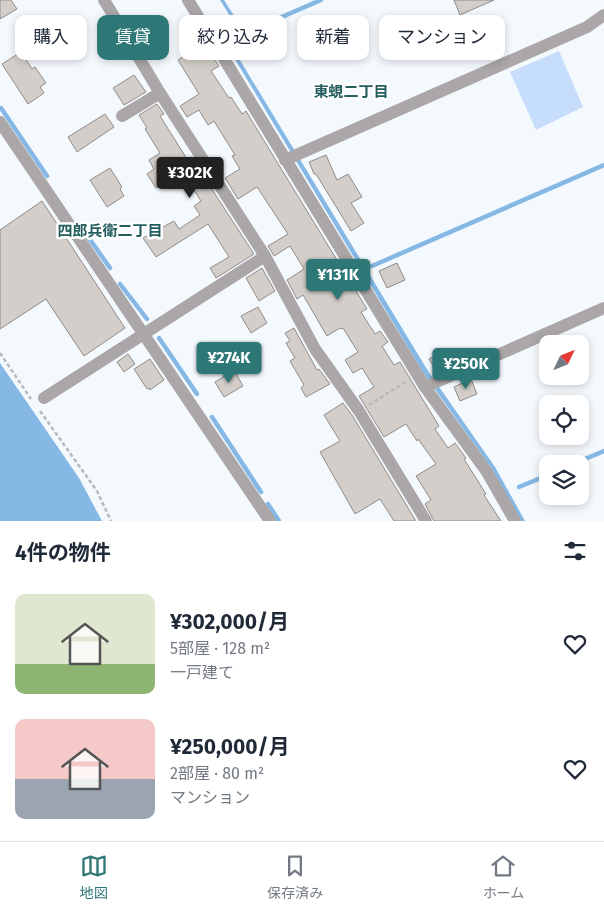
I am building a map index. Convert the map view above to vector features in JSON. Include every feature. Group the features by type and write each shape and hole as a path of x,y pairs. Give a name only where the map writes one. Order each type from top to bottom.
{"street":[{"path":"104,0 160,93 265,256 315,349 360,411 426,521"},
{"path":"188,0 292,157 418,375 431,384 488,472 515,521"},
{"path":"292,157 587,27 604,15"},
{"path":"122,116 160,93"},
{"path":"0,122 270,521"},
{"path":"44,398 265,256"},
{"path":"431,384 604,308"}],"path":[{"path":"0,353 97,491 111,521"},
{"path":"360,411 418,375"}],"shaded area":[{"path":"220,0 224,0 234,15 229,15"},
{"path":"559,51 583,107 536,130 510,72"},
{"path":"235,60 240,60 428,371 495,467 525,521 521,521 492,469 424,374"},
{"path":"0,363 79,478 102,521 0,521"}],"building":[{"path":"0,0 11,0 17,9 0,19"},
{"path":"454,0 494,0 460,15"},
{"path":"15,56 15,60 26,60 32,69 35,67 46,83 40,87 44,93 28,104 2,64"},
{"path":"178,60 215,60 219,66 211,71 242,114 246,111 367,309 361,312 375,334 380,331 388,342 382,346 394,365 400,362 439,426 435,429 448,448 455,443 466,458 464,459 501,521 434,521 425,504 431,500 416,476 436,464 406,424 384,437 359,396 374,387 362,368 353,373 345,360 358,352 343,328 327,336 303,295 297,299 287,280 304,269 290,246 274,256 268,246 288,234 257,187 238,199 225,178 240,169 232,156 235,155 214,121 208,125 199,110 187,117 180,106 199,94"},
{"path":"134,75 146,92 124,105 113,88"},
{"path":"157,104 164,114 160,116 187,159 191,157 254,254 216,278 210,268 229,257 208,224 156,257 143,238 174,221 179,229 200,215 194,206 201,201 183,173 156,188 147,174 154,169 149,160 160,153 145,129 147,128 139,115"},
{"path":"105,114 114,127 77,152 68,137"},
{"path":"326,155 337,180 348,174 362,197 351,203 364,223 351,231 316,174 314,174 309,162"},
{"path":"110,168 122,187 120,189 124,196 107,207 90,180"},
{"path":"42,201 125,328 84,356 46,299 0,329 0,230"},
{"path":"397,263 405,280 387,288 379,271"},
{"path":"262,268 275,291 259,301 246,278"},
{"path":"258,307 267,323 251,333 241,316"},
{"path":"294,328 317,370 319,369 330,384 306,397 301,388 304,385 290,361 295,358 286,343 290,341 285,333"},
{"path":"441,352 448,362 436,370 429,359"},
{"path":"128,354 135,364 124,372 117,362"},
{"path":"150,359 164,380 150,390 149,388 147,389 134,369"},
{"path":"234,370 243,386 224,397 215,382"},
{"path":"471,379 477,394 460,401 454,387"},
{"path":"343,403 416,521 394,521 380,499 355,514 320,452 340,441 324,415"}],"waterway":[{"path":"286,15 321,0"},
{"path":"1,108 47,176"},
{"path":"372,266 604,165"},
{"path":"81,227 110,268"},
{"path":"120,284 147,319"},
{"path":"159,338 197,394"},
{"path":"212,417 261,492"},
{"path":"589,457 604,451"},
{"path":"519,487 539,479"},
{"path":"268,504 279,521"}],"district":[{"name":"東蜆二丁目","path":"351,92"},
{"name":"四郎兵衛二丁目","path":"110,231"}]}
